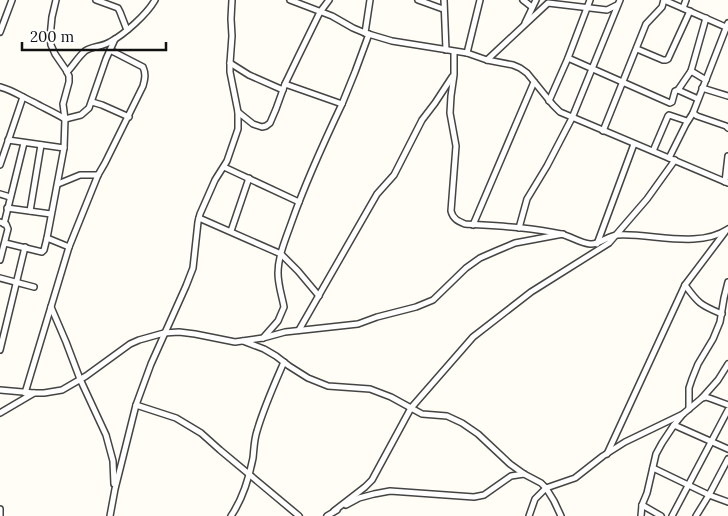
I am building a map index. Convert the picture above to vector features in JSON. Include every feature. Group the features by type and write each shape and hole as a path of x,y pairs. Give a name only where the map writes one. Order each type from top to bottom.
{"street":[{"path":"0,32 12,0"},
{"path":"5,243 42,252 47,238 64,148 64,104 69,82 67,72 55,54 50,37 56,0"},
{"path":"96,0 118,8 127,30"},
{"path":"67,72 85,51 110,42 127,30 146,13 155,0"},
{"path":"110,516 136,405 151,364 193,268 199,218 218,173 224,167 238,128 238,112 232,87 230,63 232,0"},
{"path":"290,0 332,16 367,34 392,41 467,53 487,60 513,65 527,73 560,112 727,182 728,156"},
{"path":"238,112 253,124 262,127 270,123 284,87 320,12 329,0"},
{"path":"263,338 278,321 284,307 279,290 278,272 281,254 299,202 355,72 367,34 370,0"},
{"path":"418,0 443,9"},
{"path":"444,0 446,50"},
{"path":"467,53 480,0"},
{"path":"524,0 532,7"},
{"path":"523,26 536,0"},
{"path":"549,101 590,0"},
{"path":"327,516 372,480 411,408 473,337 531,292 609,243 647,198 672,159 687,121 693,113 727,26 664,0 662,7 646,24 603,131"},
{"path":"683,8 686,0"},
{"path":"487,60 548,3 553,2 607,10 619,2"},
{"path":"519,228 528,199 572,118 619,2"},
{"path":"637,48 663,60 668,59 690,12"},
{"path":"568,58 672,102 676,92 691,71 706,18"},
{"path":"0,86 65,119 75,118 86,112 92,102 115,39"},
{"path":"25,392 69,247 98,175 106,163 143,86 145,72 143,67 110,50"},
{"path":"454,52 454,75 450,113 456,146 451,211 457,220 465,224 534,229 563,234 588,244 597,244 616,235 692,239 712,237 727,230"},
{"path":"230,63 249,75 342,104"},
{"path":"691,71 706,80"},
{"path":"299,330 377,194 394,175 422,120 436,103 454,75"},
{"path":"473,224 534,82"},
{"path":"702,88 728,96"},
{"path":"678,90 698,99"},
{"path":"0,165 23,97"},
{"path":"92,102 129,117"},
{"path":"693,113 727,127 728,118"},
{"path":"653,151 668,116 687,121"},
{"path":"8,140 64,148"},
{"path":"0,260 8,229 6,224 2,223 8,208 24,143"},
{"path":"597,244 634,144"},
{"path":"30,211 41,145"},
{"path":"224,167 299,202"},
{"path":"58,184 80,175 98,175"},
{"path":"231,231 249,178"},
{"path":"0,194 10,197"},
{"path":"8,208 51,214"},
{"path":"199,218 281,254 298,271 318,296"},
{"path":"607,454 685,284 727,230"},
{"path":"0,390 44,393 62,390 130,344 164,334 179,332 235,342 263,338 285,332 358,324 433,300 466,268 488,255 515,243 563,234"},
{"path":"47,238 69,247"},
{"path":"0,350 25,247"},
{"path":"0,278 34,287"},
{"path":"689,409 689,388 698,364 713,339 720,322 728,282"},
{"path":"685,284 702,306 722,314"},
{"path":"50,307 106,435 113,461 115,489"},
{"path":"243,341 264,349 308,378 328,386 370,390 391,397 422,414 448,416 462,423 478,434 510,464 546,488 561,516"},
{"path":"231,516 245,488 264,406 284,362"},
{"path":"641,516 656,454 662,443 683,414 702,398 718,380 728,364"},
{"path":"0,413 34,393"},
{"path":"702,398 712,398 728,405"},
{"path":"136,405 176,418 201,433 299,516"},
{"path":"672,516 728,410"},
{"path":"529,516 536,498 546,488 575,478 625,442 683,414"},
{"path":"674,425 728,449"},
{"path":"696,516 728,459"},
{"path":"653,468 728,502"},
{"path":"334,511 359,498 390,491 474,497 484,495 511,476 524,474"},
{"path":"642,506 661,516"},
{"path":"0,509 0,516"}]}
